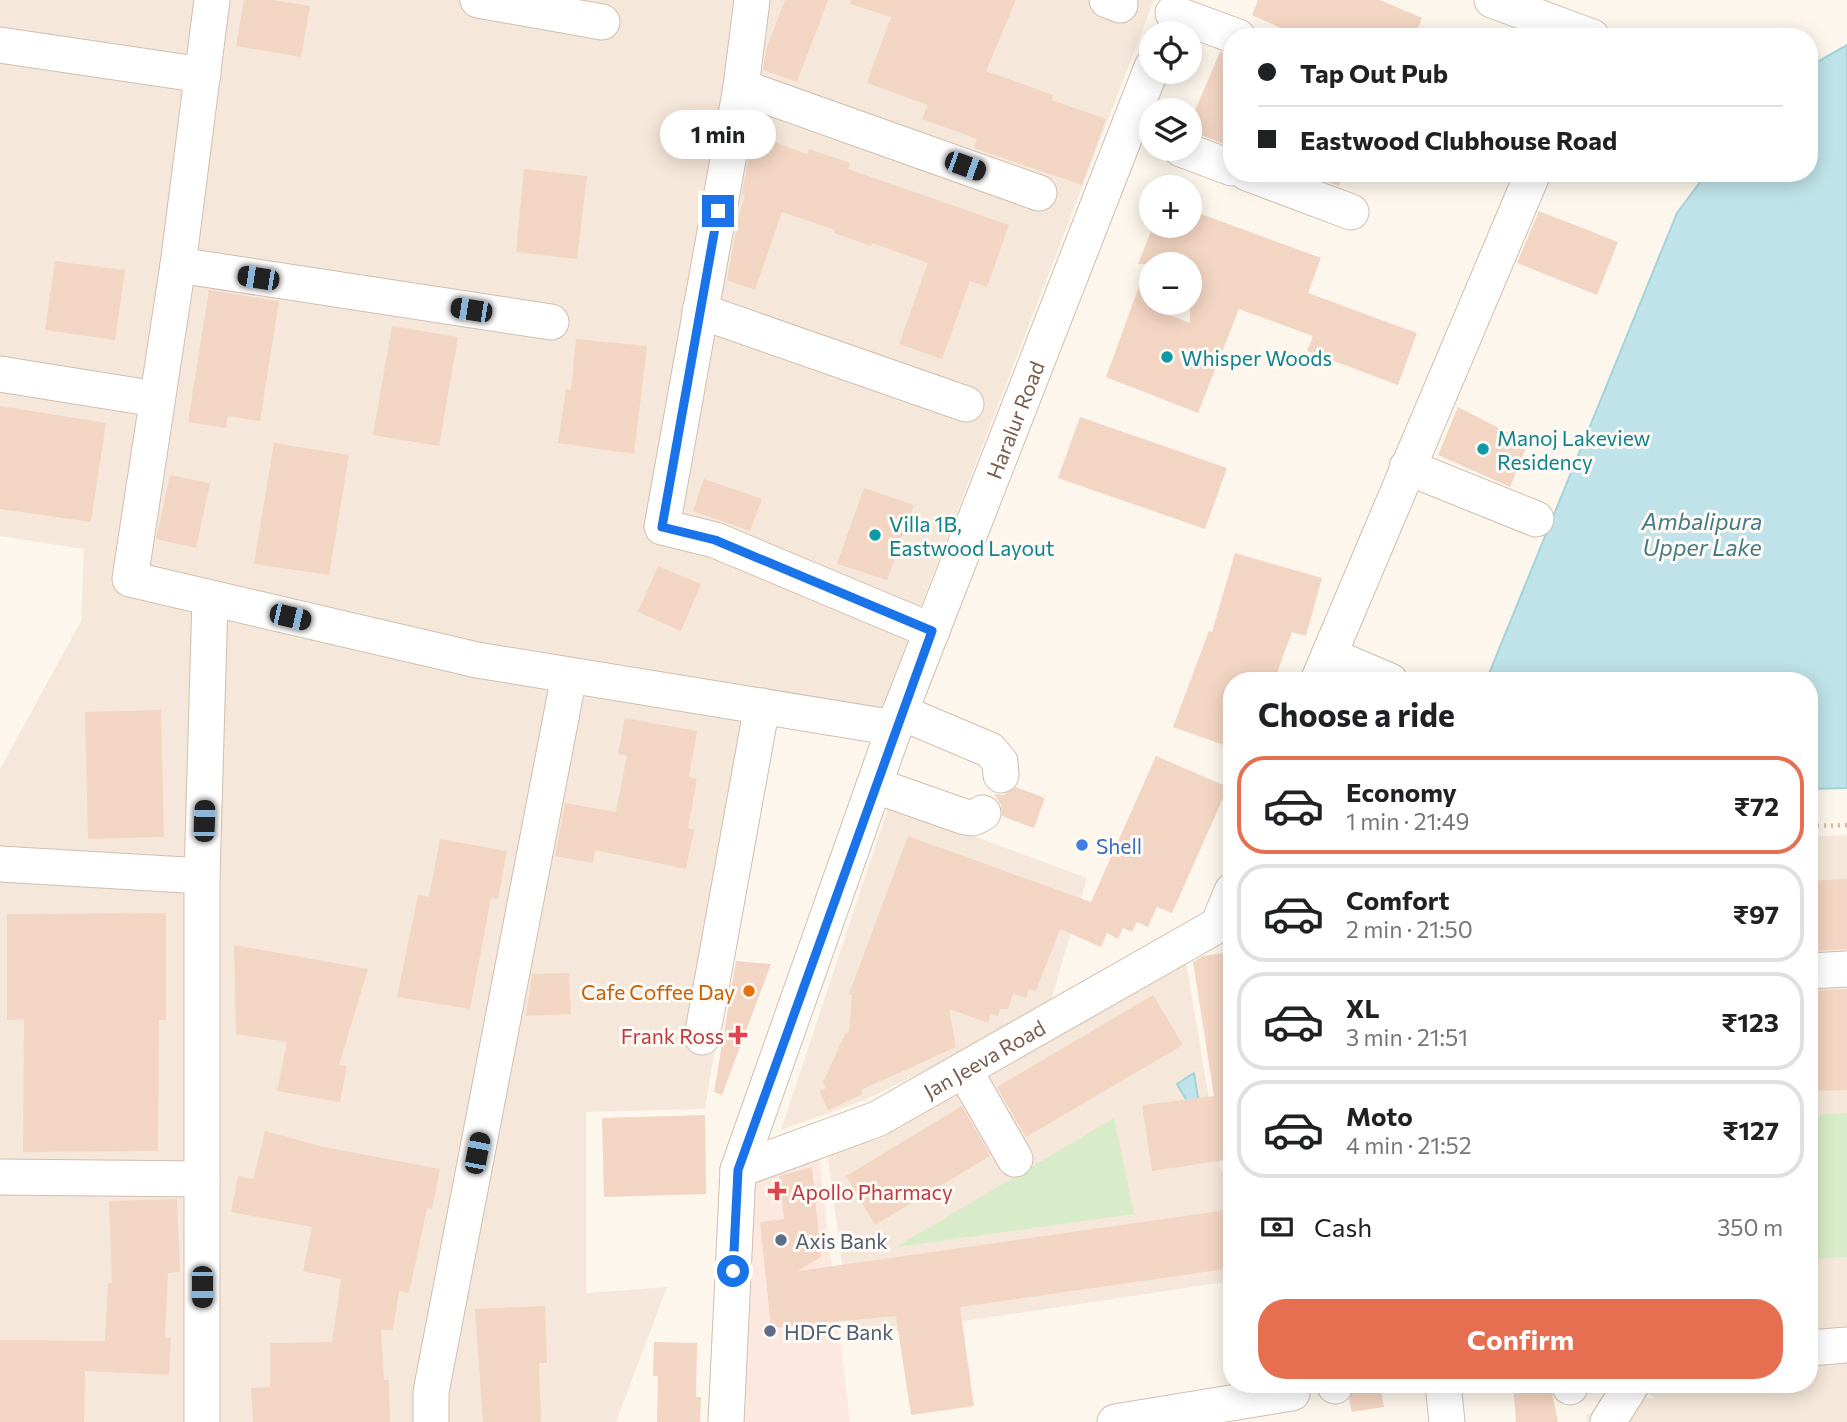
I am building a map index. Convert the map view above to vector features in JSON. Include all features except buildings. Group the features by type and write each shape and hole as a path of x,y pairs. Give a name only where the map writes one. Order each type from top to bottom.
{"street":[{"path":"212,0 178,265 130,579 477,660 762,706 897,720 990,750 1000,762 1001,775"},
{"path":"478,0 603,22"},
{"path":"752,0 741,87 662,527 715,540 932,631"},
{"path":"1492,0 1568,28"},
{"path":"1172,15 1223,32"},
{"path":"0,45 203,75"},
{"path":"741,87 1039,193"},
{"name":"Haralur Road","path":"726,1422 738,1170 897,720 1139,134"},
{"path":"1202,157 1223,165"},
{"path":"1271,182 1351,212"},
{"path":"1344,672 1324,668 1529,182"},
{"path":"178,265 551,323"},
{"path":"700,311 966,404"},
{"path":"0,374 156,400"},
{"path":"1407,467 1536,519"},
{"path":"202,1422 202,876 210,599"},
{"path":"431,1422 431,1392 569,676"},
{"path":"702,1037 762,706"},
{"path":"874,785 965,817 979,817 983,813"},
{"path":"0,864 202,876"},
{"name":"Jan Jeeva Road","path":"738,1170 877,1119 1223,925"},
{"path":"1818,971 1847,969"},
{"path":"964,1070 1015,1158"},
{"path":"0,1177 202,1179"},
{"path":"1818,1347 1847,1345"},
{"path":"1115,1422 1292,1393"},
{"path":"1444,1393 1447,1422"},
{"path":"1608,1422 1626,1393"}],"path":[{"path":"1818,826 1847,825"}],"shaded area":[{"path":"0,0 1154,0 1146,21 1139,21 1139,39 880,712 773,690 705,1109 586,1112 586,1293 667,1287 616,1422 0,1422 0,769 81,621 84,549 0,536"},
{"path":"889,805 1087,878 1048,1010 867,1099 781,1130"},
{"path":"1847,835 1847,1422 1587,1422 1586,1415 1631,1398 1656,1399 1647,1393 1818,1393 1818,837"},
{"path":"1186,962 1223,1171 1223,1282 852,1338 827,1151 879,1139"},
{"path":"818,1149 850,1422 743,1422 743,1175"}],"green space":[{"path":"1847,1113 1847,1257 1818,1259 1818,1115"},
{"path":"1114,1118 1134,1214 896,1247"}],"water":[{"name":"Ambalipura Upper Lake","path":"1847,45 1847,788 1818,789 1818,672 1490,672 1677,213 1700,182 1818,182 1818,61"},
{"path":"1194,1073 1203,1128 1177,1084"}],"place":[{"name":"Whisper Woods","path":"1167,357"},
{"name":"Manoj Lakeview Residency","path":"1483,449"},
{"name":"Villa 1B, Eastwood Layout","path":"875,535"},
{"name":"Shell","path":"1082,845"},
{"name":"Cafe Coffee Day","path":"749,991"},
{"name":"Frank Ross","path":"738,1035"},
{"name":"Apollo Pharmacy","path":"777,1191"},
{"name":"Axis Bank","path":"781,1240"},
{"name":"HDFC Bank","path":"770,1331"}],"route":[{"path":"718,211 662,527 715,540 932,631 900,712 738,1170 733,1271"}]}
